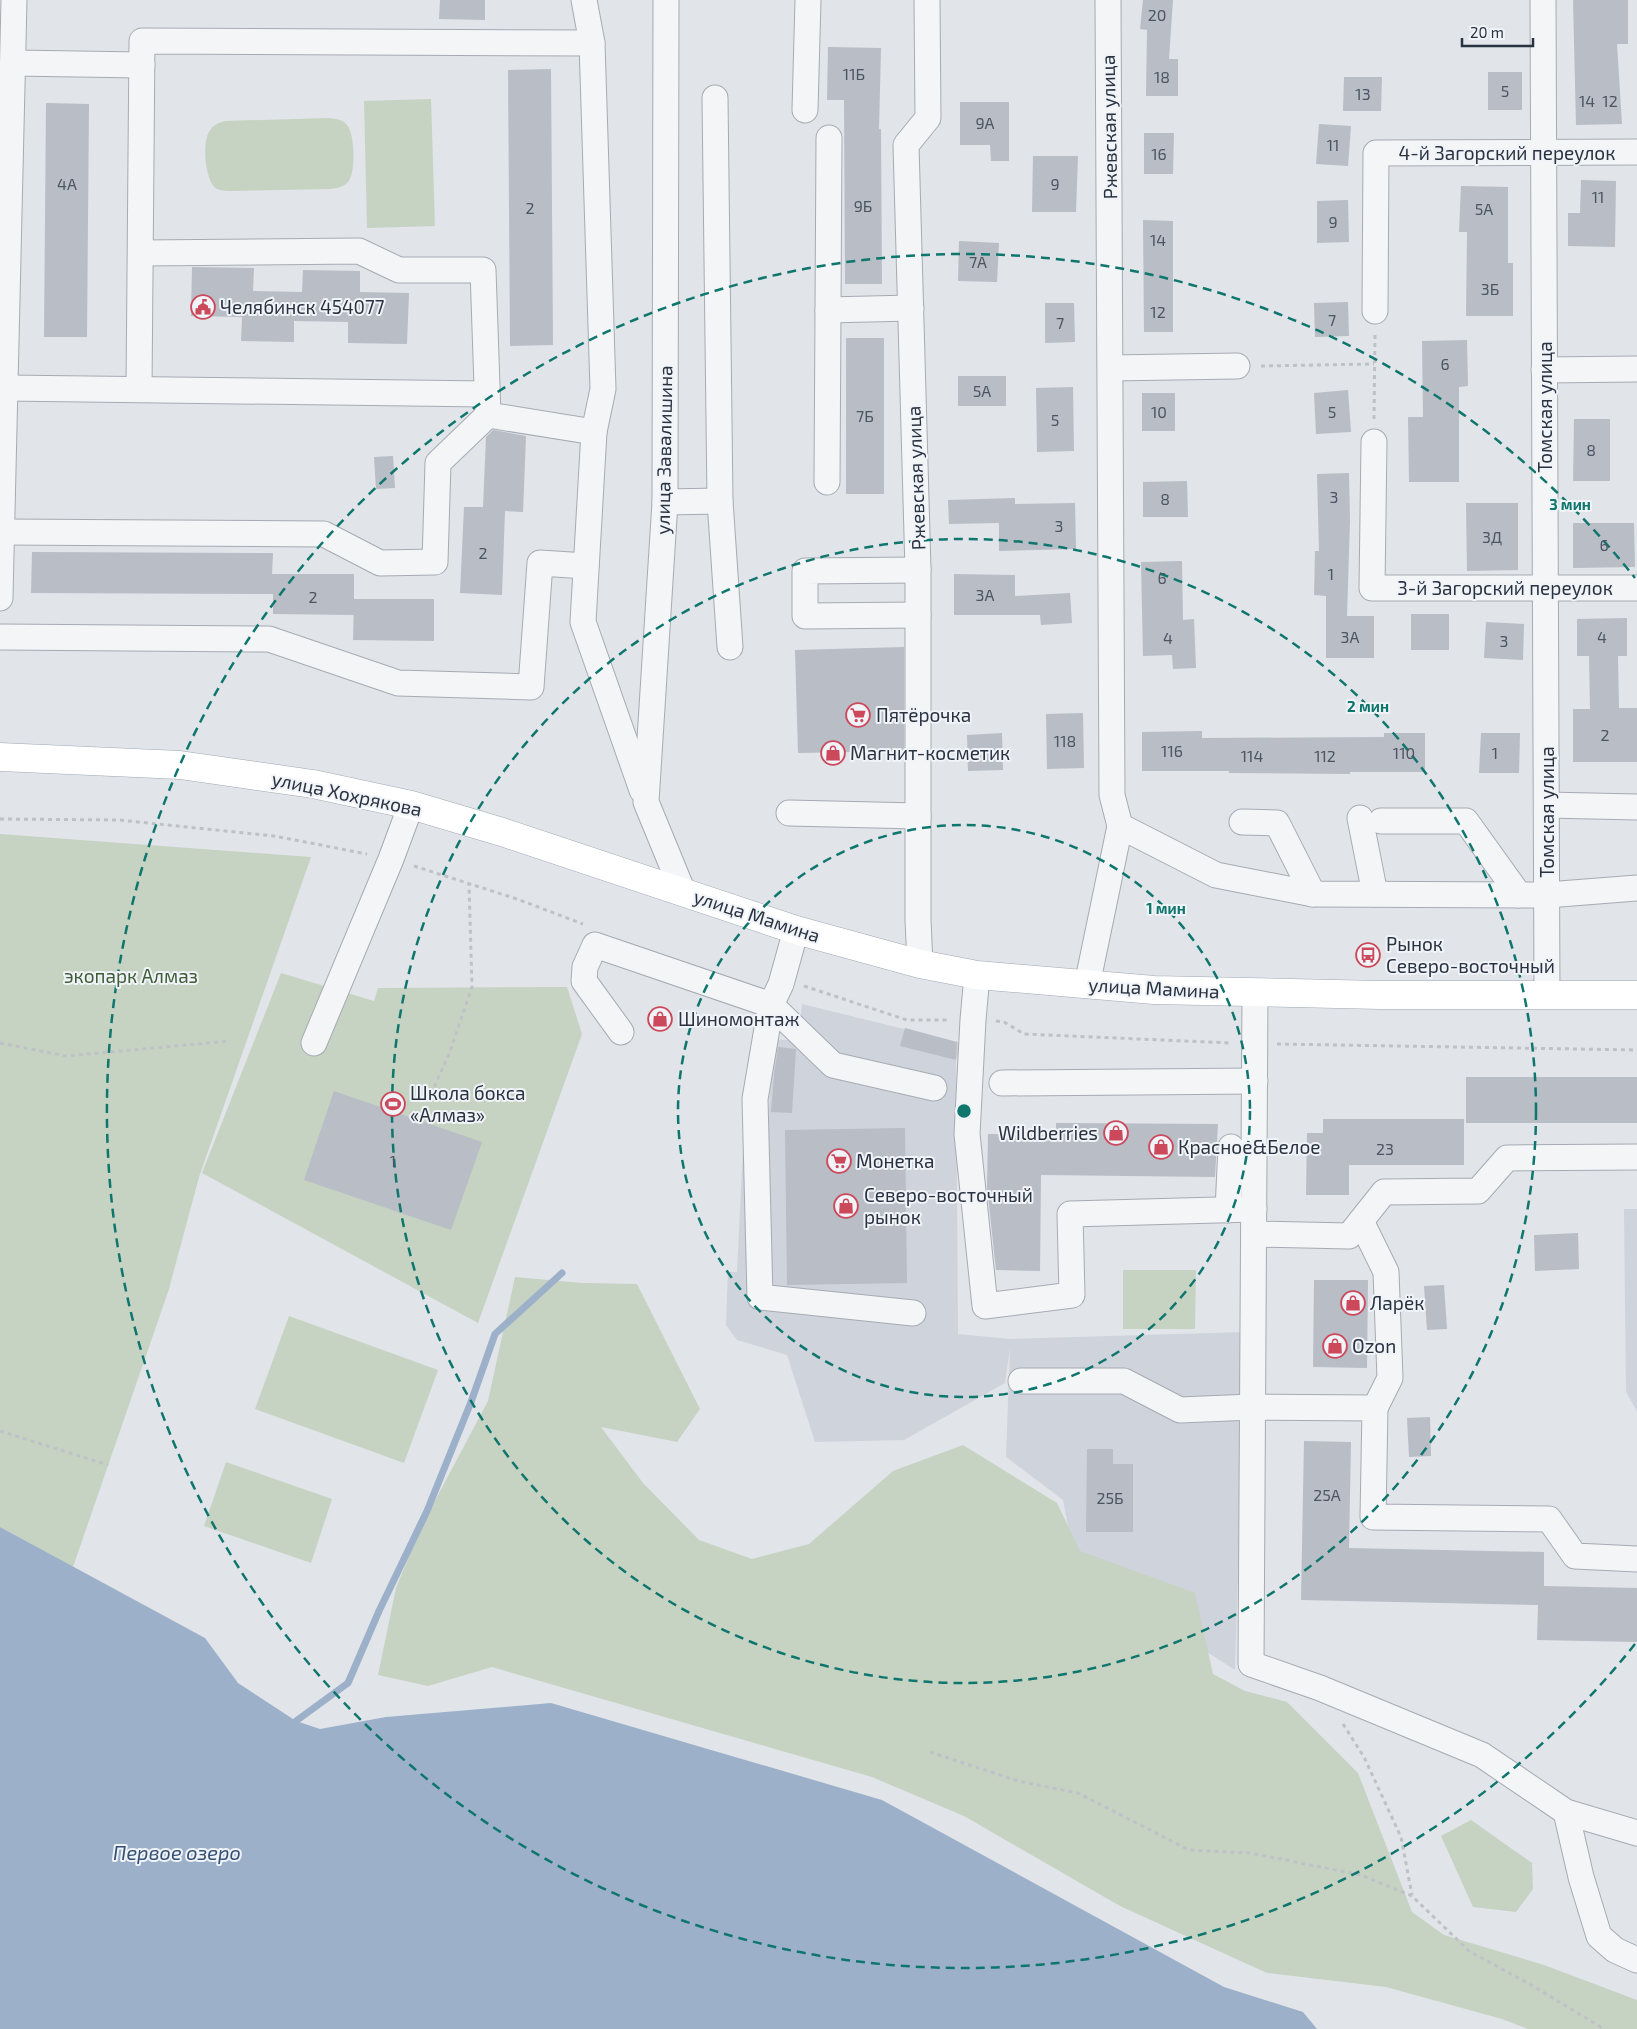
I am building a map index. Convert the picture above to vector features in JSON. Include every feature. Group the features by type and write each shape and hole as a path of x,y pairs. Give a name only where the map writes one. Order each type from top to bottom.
{"main road":[{"name":"улица Хохрякова","path":"0,757 180,765 313,784 411,805 502,832 683,892"},
{"name":"улица Мамина","path":"683,892 796,930 920,964 977,975 1154,990 1380,995 1637,995"}],"street":[{"path":"0,598 5,388 3,318 14,0"},
{"path":"584,0 592,43 603,389 594,432 583,622 646,802"},
{"name":"улица Завалишина","path":"666,0 665,502 646,802 683,892"},
{"path":"805,110 808,0"},
{"name":"Ржевская улица","path":"920,964 918,920 918,570 906,144 928,118 927,0"},
{"name":"Ржевская улица","path":"1108,0 1112,794 1120,826"},
{"name":"Томская улица","path":"1543,0 1547,995"},
{"path":"139,389 142,41 592,43"},
{"path":"12,63 142,65"},
{"path":"715,98 720,502 730,647"},
{"path":"827,482 829,138"},
{"name":"4-й Загорский переулок","path":"1375,312 1376,153 1637,152"},
{"path":"1,532 324,534 380,563 435,562 438,463 487,404 483,270 399,270 359,251 141,254"},
{"path":"828,310 911,308"},
{"path":"1111,368 1238,366"},
{"path":"1544,370 1637,369"},
{"path":"5,388 139,389 487,404 594,432"},
{"name":"3-й Загорский переулок","path":"1374,442 1372,588 1637,588"},
{"path":"665,502 720,502"},
{"path":"0,637 269,639 398,683 531,687 540,563 586,566"},
{"path":"918,570 805,571 805,616 918,615"},
{"path":"314,1042 391,859 411,805"},
{"path":"1546,805 1637,807"},
{"path":"789,813 918,816"},
{"path":"1375,894 1371,820 1466,821 1519,895"},
{"path":"1242,822 1277,823 1313,894"},
{"path":"1087,985 1120,826 1216,875 1313,894 1547,895 1637,888"},
{"path":"796,930 780,984 771,1005 755,1099 760,1297 913,1313"},
{"path":"620,1032 584,981 585,966 595,945 771,1005 833,1065 934,1088"},
{"path":"977,975 967,1134 985,1306 1072,1295 1070,1214 1254,1209"},
{"path":"1255,992 1251,1664 1320,1688 1482,1755 1566,1812 1637,1833"},
{"path":"1002,1082 1255,1081"},
{"path":"1228,1210 1231,1147"},
{"path":"1254,1234 1349,1236 1384,1192 1478,1191 1507,1158 1637,1157"},
{"path":"1361,1221 1386,1272 1390,1378 1374,1408 1373,1517 1549,1519 1576,1556 1637,1558"},
{"path":"1021,1381 1124,1381 1180,1410 1374,1408"},
{"path":"1566,1812 1581,1876 1599,1936 1615,1950 1637,1960"}],"path":[{"path":"1374,442 1375,312"},
{"path":"1238,366 1374,364"},
{"path":"0,819 119,820 274,836 391,859"},
{"path":"431,1094 449,1054 472,987 469,884"},
{"path":"0,1043 66,1056 230,1041"},
{"path":"0,1432 108,1465"},
{"path":"1320,1688 1364,1757 1401,1838 1412,1896"},
{"path":"930,1752 1018,1781 1078,1793 1189,1850 1250,1853 1361,1875 1412,1896 1469,1951 1533,1986 1604,2029"}],"shaded area":[{"path":"802,1004 961,1043 956,1060 958,1334 1010,1339 1245,1332 1235,1670 1076,1568 1063,1500 1006,1457 1010,1348 1005,1383 904,1440 815,1442 787,1355 737,1340 726,1325 728,1272 737,1272 744,1129 768,1130 772,1039 798,1041"},
{"path":"1624,1209 1637,1209 1637,1411 1626,1392"}],"green space":[{"path":"431,99 435,226 367,228 364,101"},
{"path":"329,118 345,123 352,136 354,154 352,171 351,177 344,185 331,189 229,191 217,189 213,185 207,171 205,153 207,137 216,125 225,121"},
{"name":"экопарк Алмаз","path":"0,834 311,857 199,1177 169,1289 73,1567 0,1527"},
{"name":"Школа бокса «Алмаз»","path":"281,973 374,1001 378,988 567,987 582,1034 478,1323 202,1173"},
{"path":"1123,1270 1196,1270 1195,1329 1123,1329"},
{"path":"515,1277 582,1283 637,1284 700,1409 677,1442 601,1427 643,1483 699,1540 752,1559 809,1544 893,1471 963,1445 1057,1503 1080,1551 1195,1593 1213,1674 1245,1691 1287,1702 1358,1773 1412,1912 1444,1935 1544,1965 1637,2000 1637,2029 1528,2029 1502,2019 1386,1987 1267,1973 1120,1906 964,1816 872,1777 492,1667 428,1686 378,1675 396,1588 421,1527 488,1401"},
{"path":"289,1316 438,1370 404,1463 255,1409"},
{"path":"226,1462 332,1499 311,1563 204,1526"},
{"path":"1471,1820 1532,1863 1533,1889 1516,1912 1473,1907 1441,1836"}],"water":[{"name":"Первое озеро","path":"0,1527 205,1638 238,1683 296,1721 320,1729 386,1717 551,1703 882,1800 1224,1987 1303,2012 1317,2029 0,2029"}],"building":[{"path":"440,0 485,0 485,20 439,19"},
{"path":"1143,0 1173,0 1169,59 1178,59 1178,96 1146,96 1147,30 1140,29"},
{"path":"1573,0 1628,0 1628,44 1617,44 1622,124 1576,125"},
{"path":"828,47 881,48 879,129 881,129 882,284 845,284 844,100 827,100"},
{"path":"551,69 553,345 510,346 508,70"},
{"path":"1488,72 1522,72 1522,110 1488,110"},
{"path":"1344,77 1382,77 1381,111 1343,111"},
{"path":"960,102 1009,102 1009,161 991,161 990,145 960,145"},
{"path":"46,103 89,104 87,337 44,337"},
{"path":"1319,124 1351,126 1348,166 1316,164"},
{"path":"1144,133 1174,133 1173,174 1144,174"},
{"path":"1033,156 1078,156 1076,212 1032,212"},
{"path":"1581,180 1616,181 1615,247 1568,246 1568,213 1580,213"},
{"path":"1461,186 1508,187 1508,263 1513,263 1513,316 1466,316 1467,232 1459,232"},
{"path":"1348,200 1349,242 1317,243 1317,201"},
{"path":"1143,220 1173,221 1173,332 1144,332"},
{"path":"959,241 999,243 997,282 958,281"},
{"path":"192,267 254,268 253,291 302,292 303,270 360,271 360,292 409,293 407,344 348,343 348,322 294,321 294,342 241,341 242,317 191,316"},
{"path":"1348,302 1349,336 1315,337 1314,303"},
{"path":"1045,303 1074,303 1075,342 1045,343"},
{"path":"846,338 884,338 884,494 846,494"},
{"path":"1467,340 1468,386 1459,387 1459,482 1409,482 1408,417 1423,417 1422,341"},
{"path":"958,376 1006,376 1006,406 958,406"},
{"path":"1073,387 1074,451 1037,452 1036,388"},
{"path":"1348,390 1351,432 1316,434 1314,393"},
{"path":"1142,393 1175,393 1175,431 1142,431"},
{"path":"1574,419 1610,419 1610,481 1573,481"},
{"path":"493,430 526,436 523,512 505,511 502,595 460,593 464,507 483,507 486,437"},
{"path":"393,456 395,488 376,489 374,457"},
{"path":"1349,473 1350,520 1347,616 1374,616 1374,658 1326,658 1326,596 1314,595 1315,551 1319,551 1317,474"},
{"path":"1187,481 1188,517 1143,517 1143,482"},
{"path":"1015,498 1015,504 1075,503 1076,549 999,551 999,523 949,524 948,500"},
{"path":"1466,503 1518,503 1518,570 1467,571"},
{"path":"1573,523 1634,523 1635,567 1573,568"},
{"path":"32,552 273,553 272,574 354,574 354,615 273,614 273,594 31,593"},
{"path":"1182,561 1183,620 1194,619 1196,668 1173,669 1172,655 1143,656 1141,562"},
{"path":"954,574 1015,575 1015,596 1070,593 1072,623 1041,625 1040,615 954,615"},
{"path":"354,599 434,599 434,641 353,640"},
{"path":"1411,614 1449,614 1449,650 1411,650"},
{"path":"1627,618 1627,656 1618,656 1619,708 1637,708 1637,762 1573,762 1573,709 1590,709 1589,656 1577,656 1577,619"},
{"path":"1486,622 1524,624 1523,660 1484,658"},
{"path":"904,647 904,751 798,753 795,650"},
{"path":"1083,713 1084,768 1047,769 1046,714"},
{"path":"1202,731 1202,738 1384,737 1384,733 1425,733 1425,772 1350,772 1350,774 1142,771 1142,732"},
{"path":"1002,733 1003,770 968,771 967,735"},
{"path":"1481,733 1520,733 1519,773 1479,773"},
{"path":"905,1028 957,1042 956,1060 900,1046"},
{"path":"778,1047 796,1049 792,1113 771,1112"},
{"path":"1466,1077 1637,1077 1637,1123 1466,1123"},
{"path":"334,1091 482,1142 451,1230 304,1180"},
{"path":"1323,1119 1464,1119 1464,1165 1349,1165 1349,1195 1306,1195 1307,1133 1323,1133"},
{"path":"1056,1123 1218,1124 1215,1177 1041,1175 1040,1271 996,1270 987,1187 988,1134 1056,1135"},
{"name":"Северо-восточный рынок","path":"905,1128 907,1283 787,1285 785,1130"},
{"path":"1578,1233 1579,1269 1535,1271 1534,1235"},
{"path":"1314,1280 1368,1280 1367,1368 1313,1367"},
{"path":"1444,1285 1447,1329 1427,1330 1424,1286"},
{"path":"1430,1417 1431,1456 1409,1457 1407,1418"},
{"path":"1304,1441 1351,1442 1349,1548 1544,1552 1544,1586 1637,1588 1637,1642 1537,1640 1538,1605 1301,1600"},
{"path":"1087,1449 1113,1449 1113,1464 1133,1464 1133,1532 1086,1532"}],"waterway":[{"path":"296,1721 348,1683 379,1611 427,1511 471,1402 495,1334 562,1273"}],"place":[{"name":"Челябинск 454077","path":"203,307"},
{"name":"Пятёрочка","path":"858,715"},
{"name":"Магнит-косметик","path":"833,753"},
{"name":"Рынок Северо-восточный","path":"1368,955"},
{"name":"Шиномонтаж","path":"660,1019"},
{"name":"Школа бокса «Алмаз»","path":"393,1104"},
{"name":"Wildberries","path":"1116,1133"},
{"name":"Красное&Белое","path":"1161,1147"},
{"name":"Монетка","path":"839,1161"},
{"name":"Северо-восточный рынок","path":"846,1206"},
{"name":"Ларёк","path":"1353,1303"},
{"name":"Ozon","path":"1335,1346"}]}
